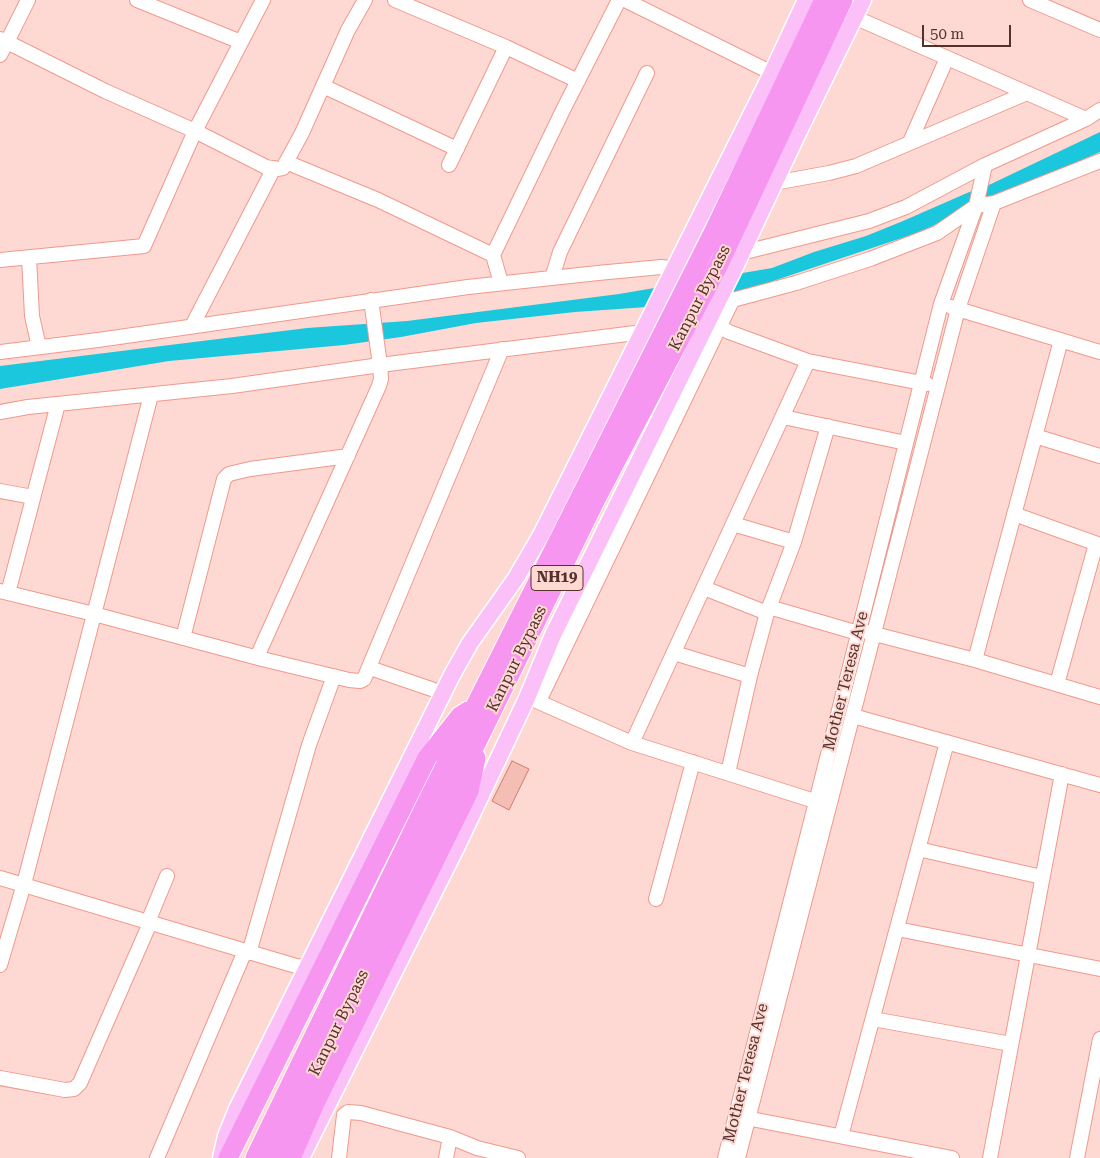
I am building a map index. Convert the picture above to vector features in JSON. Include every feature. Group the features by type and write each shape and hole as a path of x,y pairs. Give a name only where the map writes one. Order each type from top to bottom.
{"highway":[{"name":"Kanpur Bypass","path":"255,1158 428,800 714,231 824,0"},
{"name":"Kanpur Bypass","path":"273,1158 596,499 718,264 843,0"},
{"path":"228,1158 427,758 460,716 476,707"},
{"path":"291,1158 339,1055 469,791 483,729"}],"main road":[{"path":"221,1158 226,1136 237,1109 443,693 470,643 516,578 541,535 772,73 806,0"},
{"path":"301,1158 457,846 533,699 553,635 723,300 738,260 863,0"}],"street":[{"path":"0,55 3,41 28,0"},
{"path":"137,0 241,42"},
{"path":"0,260 144,246 195,130 262,0"},
{"path":"192,326 280,165 302,133 348,30 365,0"},
{"path":"395,0 506,47 578,82"},
{"path":"501,283 493,255 619,0"},
{"path":"625,0 772,73"},
{"path":"1030,0 1054,5 1100,30"},
{"path":"854,18 1086,119"},
{"path":"3,41 105,90 195,130 220,145 266,167 280,165 378,200 493,255"},
{"path":"449,165 506,47"},
{"path":"910,142 948,58"},
{"path":"552,278 560,252 648,73"},
{"path":"324,86 456,149"},
{"path":"774,183 856,166 1027,93"},
{"path":"738,260 869,221 906,207 983,171 1086,119 1100,110"},
{"path":"994,203 958,309 853,716 823,804 632,743 533,699 721,326 723,300 796,283 903,246 937,233 976,204 994,203 1100,161"},
{"name":"Mother Teresa Ave","path":"725,1158 742,1117 823,804 858,632 940,304 976,204 983,171"},
{"path":"29,257 32,316 39,347"},
{"path":"0,352 501,283 661,267 671,272"},
{"path":"257,657 379,386 381,379 380,365 371,300"},
{"path":"940,304 1100,352"},
{"path":"721,326 729,332 808,361 938,387"},
{"path":"0,412 232,386 380,365 643,332"},
{"path":"975,660 1061,340"},
{"path":"58,404 33,497 4,592 257,657 360,681 364,679 370,668 502,349"},
{"path":"632,743 808,361"},
{"path":"0,965 24,884 151,396"},
{"path":"783,417 906,442"},
{"path":"728,773 750,676 768,610 794,542 828,426"},
{"path":"1035,436 1100,456"},
{"path":"183,638 224,479 229,474 250,469 348,456"},
{"path":"0,491 33,497"},
{"path":"1014,514 1098,544 1057,684"},
{"path":"733,524 794,542"},
{"path":"704,588 768,610 858,632 874,633 1100,696"},
{"path":"674,653 750,676"},
{"path":"370,668 443,693"},
{"path":"157,1158 247,952 309,745 334,676"},
{"path":"853,716 1100,785"},
{"path":"841,1136 947,742"},
{"path":"656,899 693,762"},
{"path":"990,1158 1062,774"},
{"path":"918,849 1042,877"},
{"path":"0,1078 65,1090 74,1089 80,1082 150,923 150,917 167,876"},
{"path":"0,878 306,968"},
{"path":"897,929 1100,969"},
{"path":"873,1019 1011,1044"},
{"path":"1077,1158 1099,1048"},
{"path":"338,1158 344,1115 348,1112 361,1113 450,1137 477,1148 518,1158"},
{"path":"738,1158 742,1117 952,1158"},
{"path":"446,1158 450,1137"}],"water":[{"path":"1100,132 1100,152 920,232 740,292 647,307 575,312 476,323 344,345 169,361 0,389 0,366 307,328 407,321 619,294 772,268 814,252 866,236 903,221 991,184"}],"building":[{"path":"512,761 529,769 509,810 492,801"}]}
